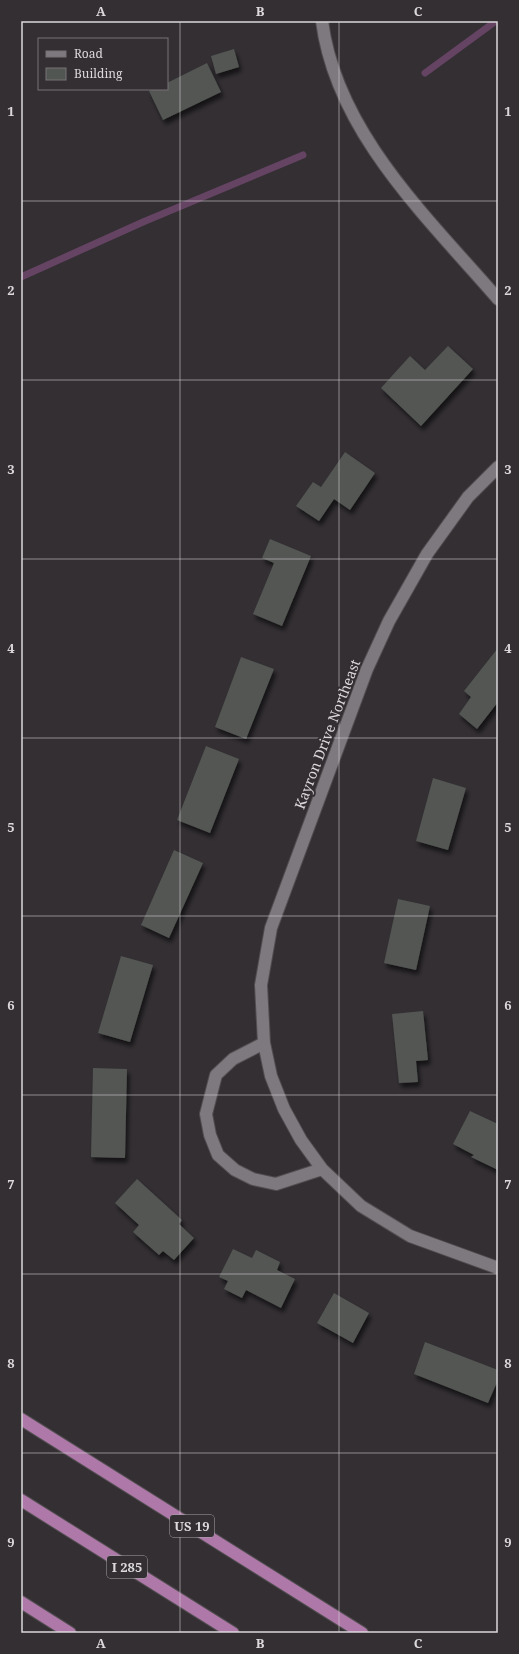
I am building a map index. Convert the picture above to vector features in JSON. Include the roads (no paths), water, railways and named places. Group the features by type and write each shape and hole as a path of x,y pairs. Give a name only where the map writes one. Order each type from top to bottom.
{"highway":[{"name":"US 19","path":"21,1419 362,1633"},
{"name":"I 285","path":"21,1500 233,1633"},
{"path":"21,1602 70,1633"},
{"path":"21,1606 41,1615"}],"street":[{"path":"322,21 338,82 360,130 394,178 498,299"},
{"name":"Kayron Drive Northeast","path":"498,467 468,497 426,554 389,621 367,669 271,928 261,985 264,1043 271,1076 284,1109 301,1140 322,1169 361,1206 410,1236 498,1268"},
{"path":"264,1043 233,1059 216,1075 206,1114 210,1135 218,1155 235,1170 253,1179 276,1184 322,1169"}],"waterway":[{"path":"425,73 496,21"},
{"path":"21,277 143,222 303,155"}]}
